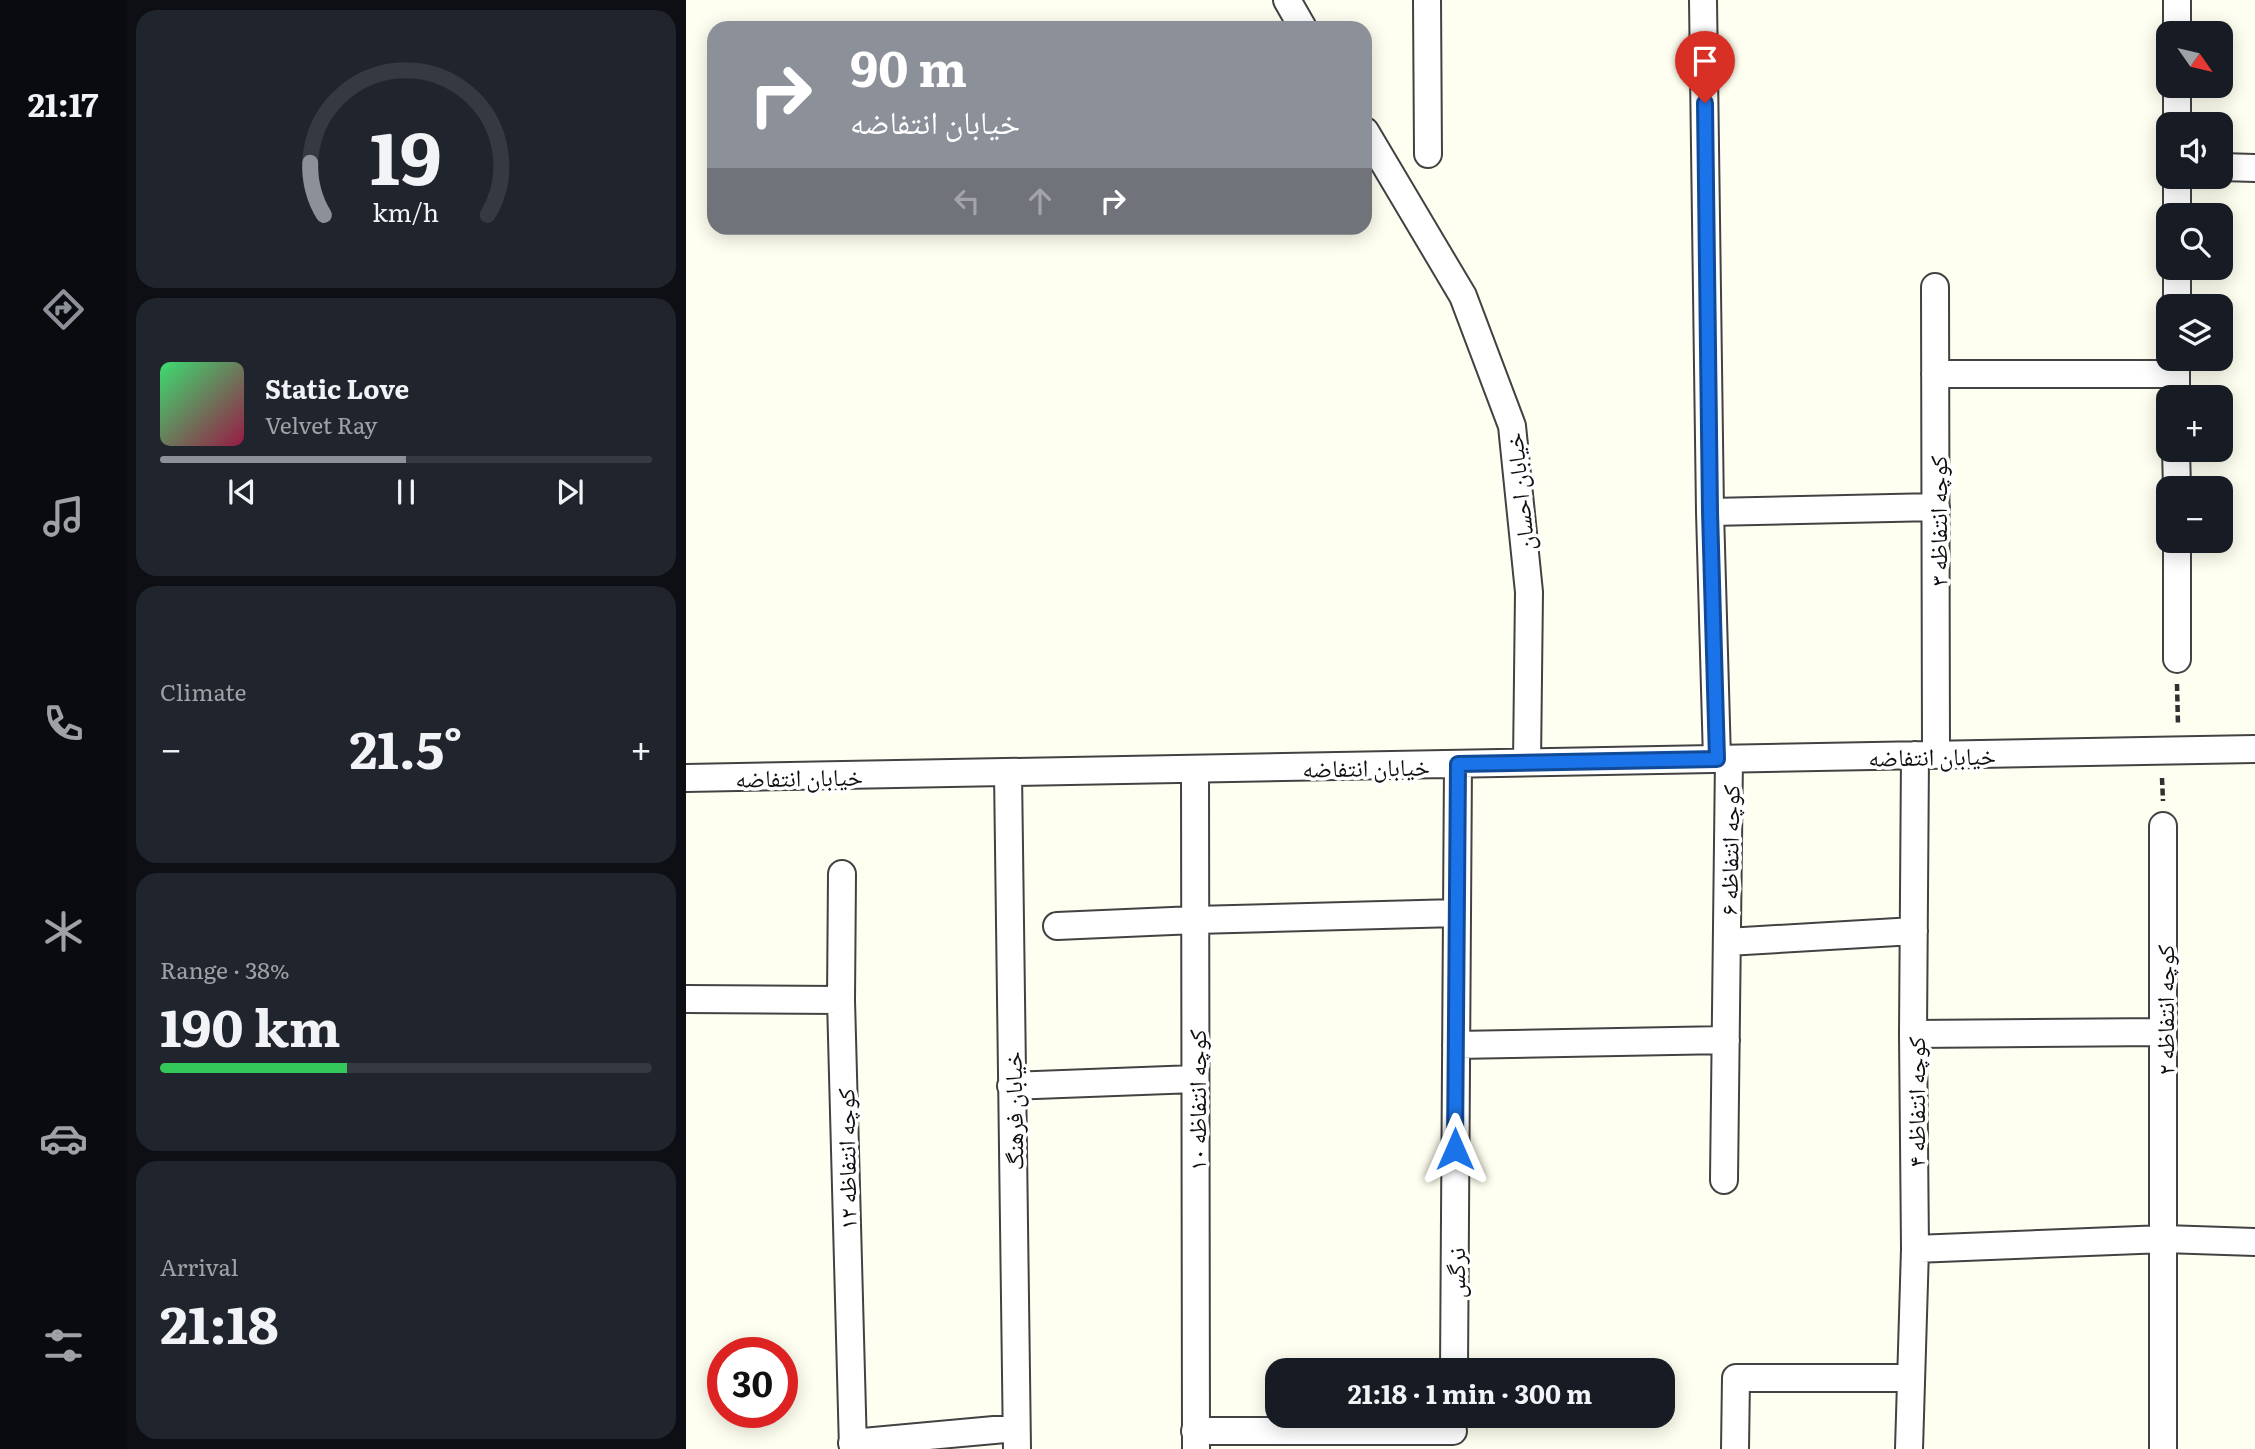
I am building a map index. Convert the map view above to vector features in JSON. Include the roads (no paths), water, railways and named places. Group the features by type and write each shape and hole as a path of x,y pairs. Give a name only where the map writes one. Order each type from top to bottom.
{"street":[{"path":"1287,0 1299,21"},
{"path":"1427,0 1428,154"},
{"name":"کوچه انتفاظه ۶","path":"1703,0 1710,512 1723,759 1727,942 1724,1180"},
{"path":"2177,0 2177,21"},
{"name":"خیابان احسان","path":"1372,143 1463,296 1512,426 1529,592 1527,762"},
{"path":"2233,167 2255,168"},
{"name":"کوچه انتفاظه ۳","path":"1926,755 1936,507 1935,287"},
{"path":"1935,374 2176,377"},
{"path":"1710,512 1936,507"},
{"path":"2177,553 2177,659"},
{"name":"خیابان انتفاضه","path":"686,778 2255,749"},
{"name":"کوچه انتفاظه ۴","path":"1909,1449 1915,1249 1914,932 1926,755"},
{"name":"نرگس","path":"1454,1358 1458,764"},
{"name":"کوچه انتفاظه ۱۰","path":"1195,769 1196,1440"},
{"name":"خیابان فرهنگ","path":"1007,772 1016,1439"},
{"name":"کوچه انتفاظه ۲","path":"2163,826 2163,1449"},
{"name":"کوچه انتفاظه ۱۲","path":"842,874 841,1000 853,1446"},
{"path":"1057,926 1457,913"},
{"path":"1727,942 1914,932"},
{"path":"686,999 841,1000"},
{"path":"1913,1034 2163,1032"},
{"path":"1456,1045 1726,1040"},
{"path":"1012,1086 1195,1079"},
{"path":"1915,1249 2164,1239 2255,1242"},
{"path":"1735,1449 1736,1378 1910,1378"},
{"path":"1196,1440 1453,1432"},
{"path":"853,1446 1016,1439"}]}
